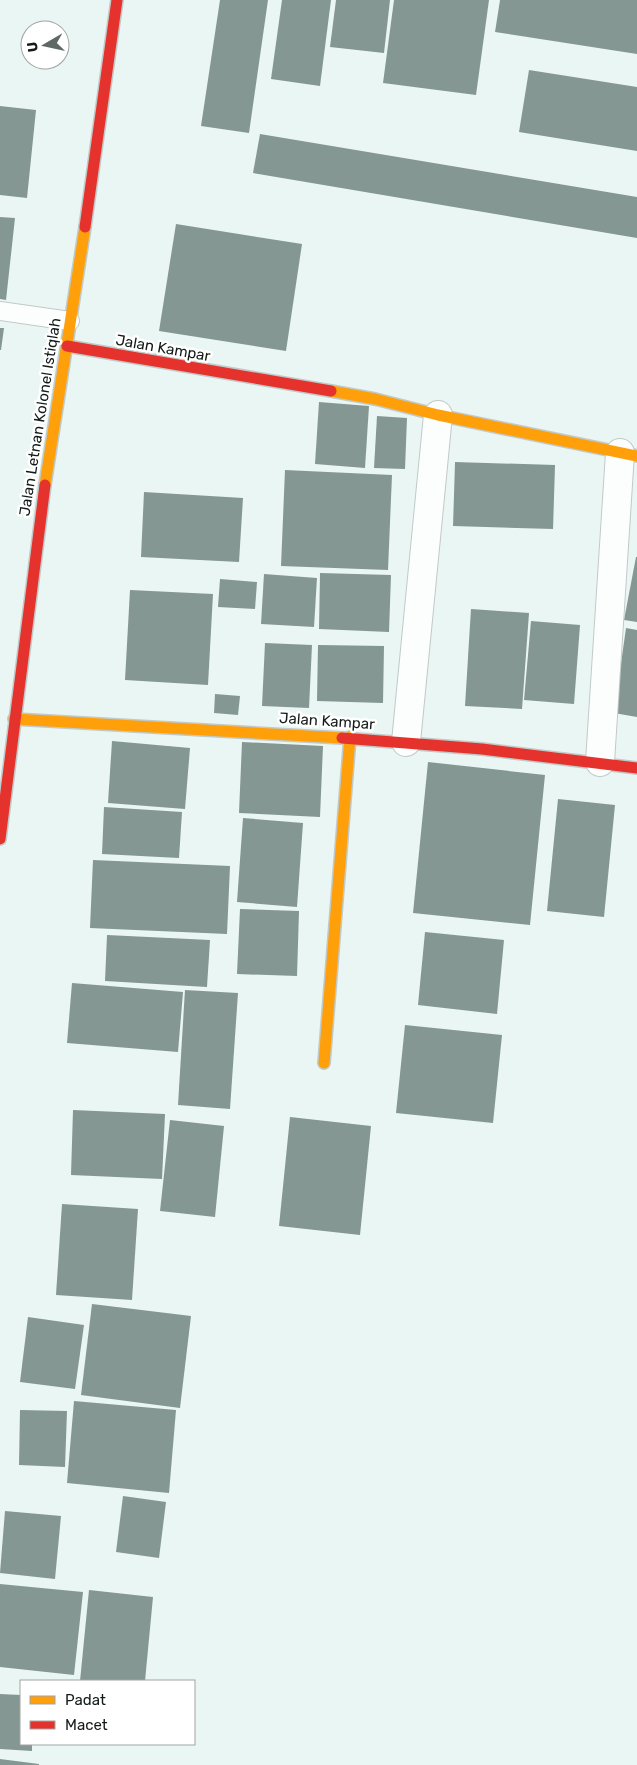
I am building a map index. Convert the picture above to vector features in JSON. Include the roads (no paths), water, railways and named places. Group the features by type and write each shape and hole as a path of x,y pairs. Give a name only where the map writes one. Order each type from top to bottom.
{"street":[{"name":"Jalan Letnan Kolonel Istiqlah","path":"0,839 42,504 81,258 117,0"},
{"name":"Jalan Kampar","path":"67,346 375,399 438,415 629,454"},
{"path":"406,742 438,415"},
{"path":"600,762 629,454"},
{"name":"Jalan Kampar","path":"14,719 350,737 600,762 637,768"},
{"path":"324,1063 350,737"}],"lane":[{"path":"0,311 70,321"}]}
